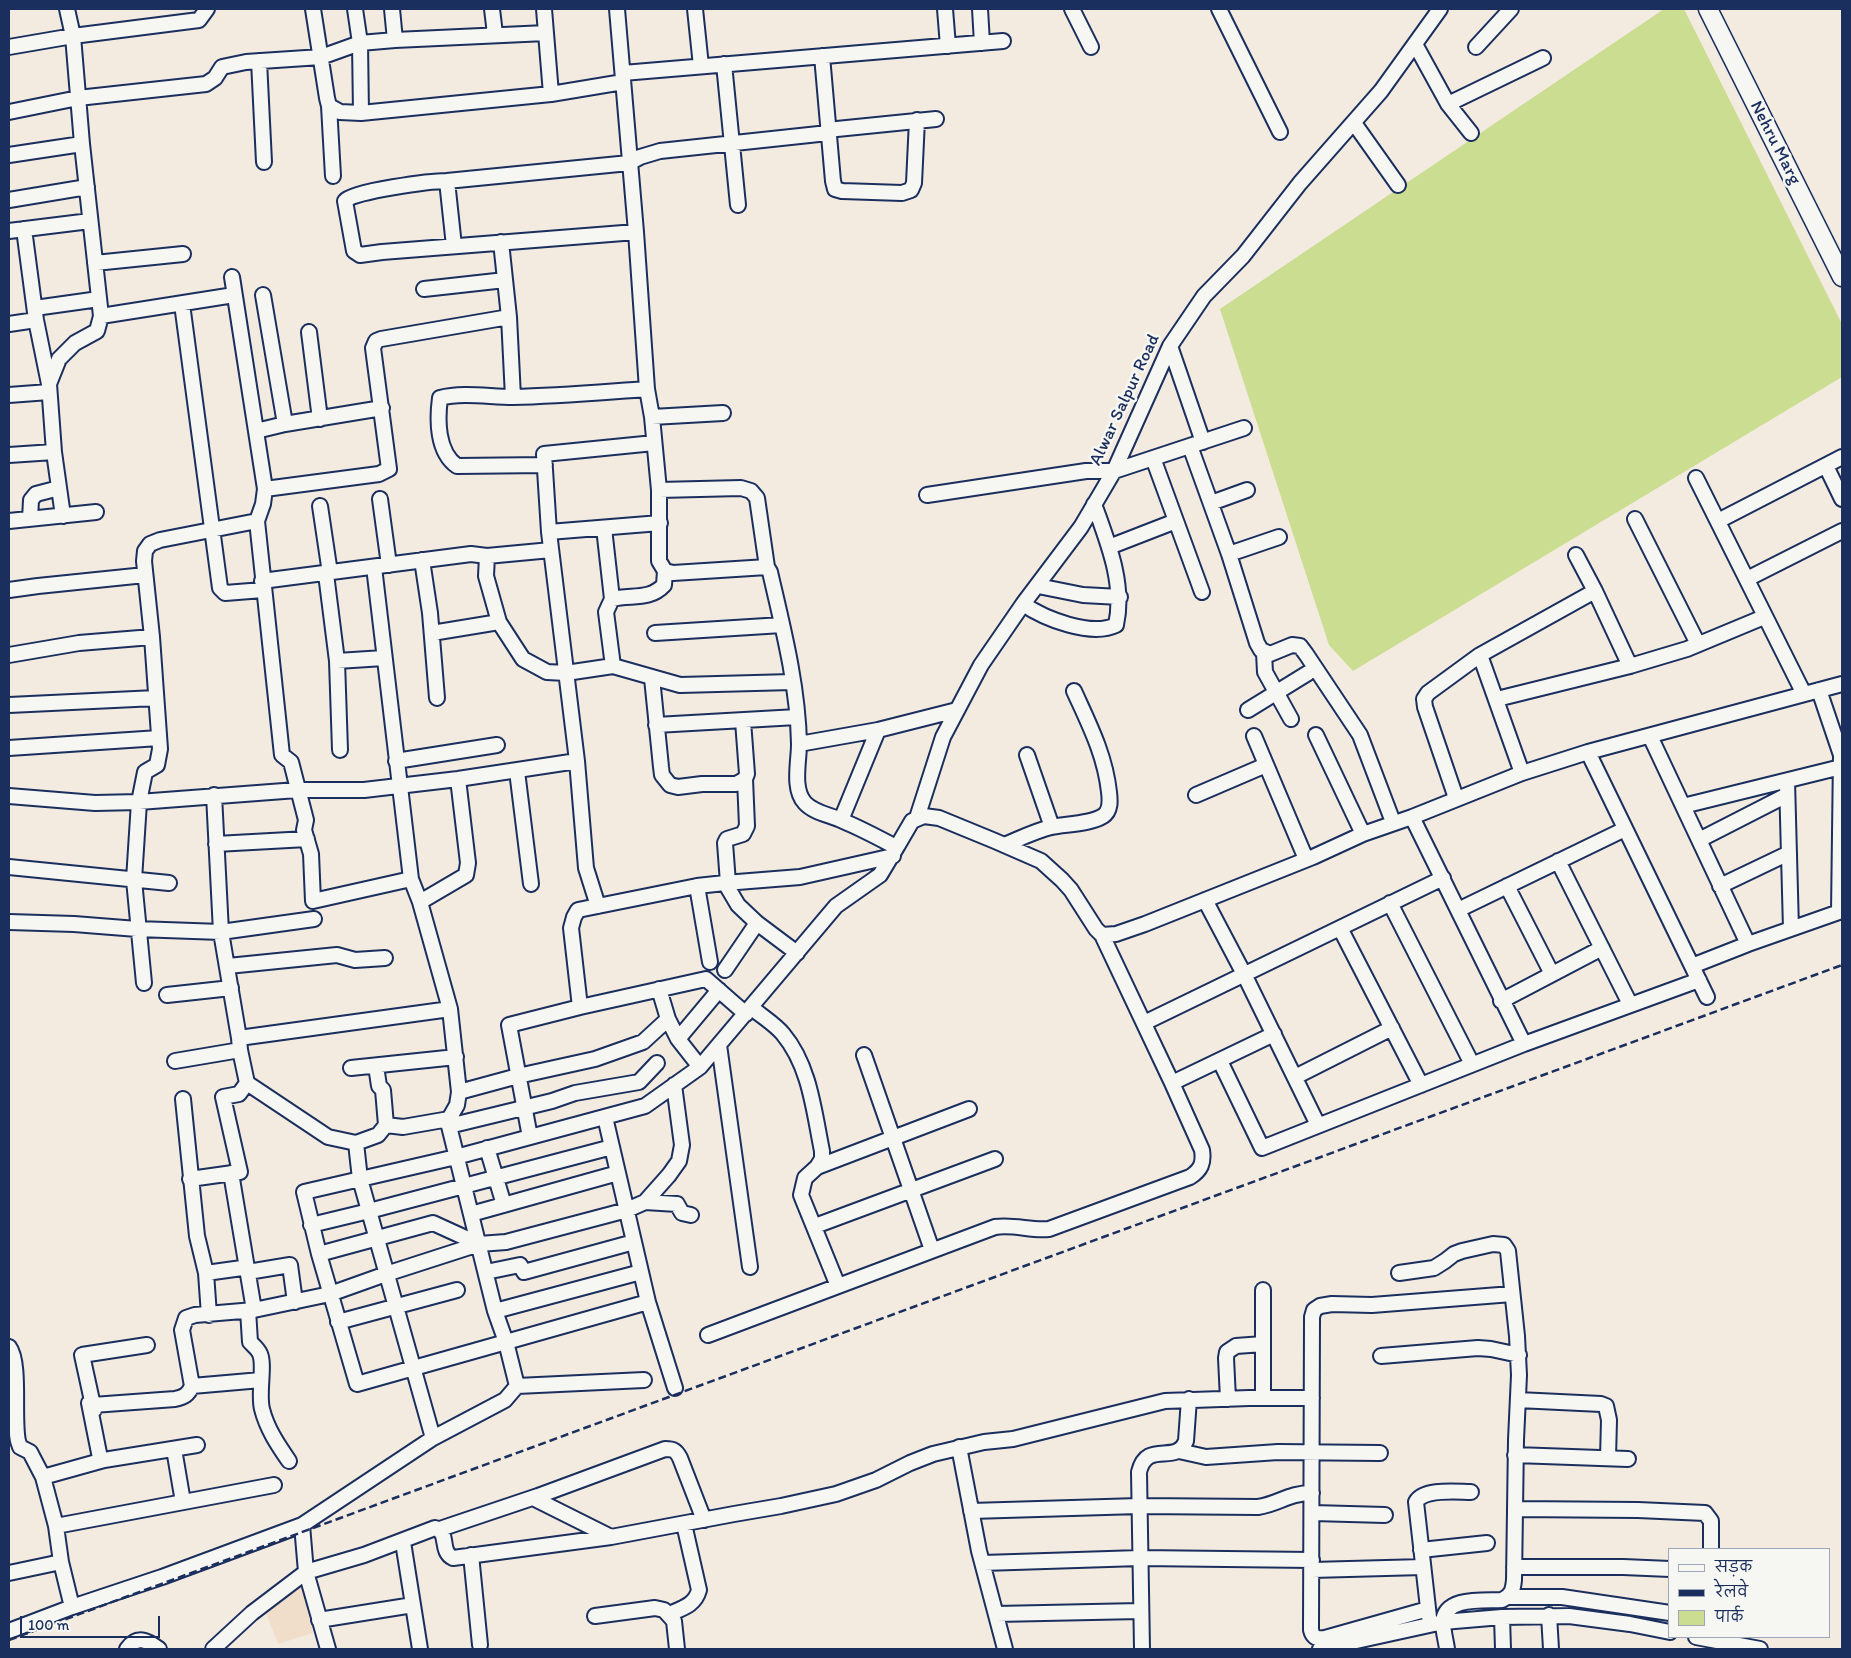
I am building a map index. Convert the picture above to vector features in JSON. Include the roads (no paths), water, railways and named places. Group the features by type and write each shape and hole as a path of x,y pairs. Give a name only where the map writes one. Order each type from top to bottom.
{"main road":[{"name":"Nehru Marg","path":"1708,9 1842,277"}],"street":[{"path":"49,388 58,359 75,344 97,330 101,316 82,144 73,36 67,9"},
{"path":"9,47 73,36 199,20 207,9"},
{"path":"313,9 330,106 334,176"},
{"path":"355,9 360,43 362,113"},
{"path":"392,9 395,40"},
{"path":"492,9 494,34"},
{"path":"544,9 551,94"},
{"path":"612,599 619,597 644,597 658,592 664,586 664,571 659,561 659,490 652,417 647,390 617,9"},
{"path":"695,9 701,66"},
{"path":"945,9 948,46"},
{"path":"980,9 982,43"},
{"path":"1072,9 1092,48"},
{"path":"1219,9 1280,132"},
{"name":"Alwar Salpur Road","path":"311,1225 304,1192 456,1157 645,1106 700,1067 836,906 880,874 912,821 917,818 943,737 981,665 1023,604 1081,527 1114,471 1170,346 1204,296 1244,256 1300,183 1381,91 1440,9"},
{"path":"1476,48 1511,9"},
{"path":"9,112 78,98 206,84 215,78 222,67 259,61 321,57 360,43 546,32"},
{"path":"330,106 340,112 362,113 551,94 623,77 701,66 1003,41"},
{"path":"1414,44 1448,104 1471,133"},
{"path":"822,56 832,181 835,189 842,191 902,192 911,190 914,182 917,120"},
{"path":"1448,104 1543,58"},
{"path":"259,61 264,162"},
{"path":"724,64 738,205"},
{"path":"636,232 360,255 354,251 345,205 348,198 428,182 629,163 640,157 660,151 936,119"},
{"path":"1354,123 1398,185"},
{"path":"9,155 82,144"},
{"path":"447,181 454,246"},
{"path":"9,200 87,187"},
{"path":"9,231 90,221"},
{"path":"24,229 49,388 54,452 63,516"},
{"path":"501,242 509,317 513,397"},
{"path":"95,263 184,254"},
{"path":"232,277 265,489 263,504 257,521 282,755 291,762 306,820 304,830 311,854 313,902 411,879"},
{"path":"424,289 505,280"},
{"path":"262,295 285,424"},
{"path":"101,316 234,296"},
{"path":"9,324 36,314 99,299"},
{"path":"182,304 219,582 222,591 225,593 328,573 422,560 471,554 487,556 551,550"},
{"path":"265,489 379,474 389,469 373,348 376,342 382,339 509,317"},
{"path":"309,332 320,419"},
{"path":"1170,346 1211,503 1257,643 1264,652 1266,672 1291,719"},
{"path":"9,395 49,388"},
{"path":"545,465 462,468 457,466 447,456 442,443 438,410 440,398 447,396 513,397 647,390"},
{"path":"256,432 285,424 382,408"},
{"path":"652,417 723,413"},
{"path":"927,494 1086,472 1114,471 1244,428"},
{"path":"598,906 586,868 577,761 549,532 544,454 654,443"},
{"path":"9,455 54,452"},
{"path":"1718,521 1842,457"},
{"path":"1153,458 1202,592"},
{"path":"1826,466 1842,499"},
{"path":"1696,478 1804,694"},
{"path":"30,520 31,500 36,494 59,488"},
{"path":"580,1007 571,928 578,910 697,886 800,878 896,850 894,846 841,820 813,809 805,803 800,795 798,783 799,744 792,682 782,625 770,572 767,567 757,498 751,491 740,488 659,490"},
{"path":"1211,503 1247,490"},
{"path":"380,499 389,565"},
{"path":"1023,604 1054,622 1108,629 1116,625 1120,597 1109,547 1094,504"},
{"path":"320,506 337,661 340,750"},
{"path":"9,521 96,512"},
{"path":"1635,519 1698,644"},
{"path":"144,984 137,930 134,880 139,802 145,772 157,765 160,738 145,574 145,551 150,544 160,540 257,521"},
{"path":"1109,547 1176,521"},
{"path":"549,532 660,523"},
{"path":"604,528 612,599 606,612 613,666"},
{"path":"1746,578 1842,531"},
{"path":"1229,554 1279,537"},
{"path":"1576,555 1630,666"},
{"path":"487,556 486,576 499,622 523,659 547,672 566,673 613,666 680,685 792,682"},
{"path":"422,560 432,633 437,698"},
{"path":"374,567 411,879 420,902 450,1009 459,1092 457,1105 449,1123 462,1186 517,1386"},
{"path":"664,571 673,573 767,567"},
{"path":"9,590 145,574"},
{"path":"1038,586 1083,595 1120,597"},
{"path":"1456,798 1425,707 1424,699 1428,693 1480,655 1595,591"},
{"path":"1497,699 1630,666 1698,644 1764,617"},
{"path":"432,633 499,622"},
{"path":"655,633 782,625"},
{"path":"9,655 79,644 152,637"},
{"path":"1264,652 1270,654 1292,645 1300,646 1360,735 1393,822"},
{"path":"1480,655 1522,772"},
{"path":"337,661 384,658"},
{"path":"1248,710 1308,673"},
{"path":"652,678 662,775 670,786 736,784 745,780"},
{"path":"1102,935 1116,934 1145,924 1363,834 1393,822 1412,817 1522,772 1588,752 1842,684"},
{"path":"1692,966 1839,912 1841,755 1819,690"},
{"path":"1004,845 1052,827 1095,820 1104,816 1108,810 1110,802 1103,758 1074,691"},
{"path":"9,705 156,698"},
{"path":"799,744 878,730 957,710"},
{"path":"656,725 797,717"},
{"path":"743,721 748,826 743,834 727,839 725,843 726,883 738,905 756,923 797,954"},
{"path":"841,820 878,730"},
{"path":"1316,735 1363,834"},
{"path":"1254,736 1306,859"},
{"path":"1650,736 1748,944"},
{"path":"9,748 160,738"},
{"path":"396,761 497,745"},
{"path":"1588,752 1707,997"},
{"path":"1027,755 1052,827"},
{"path":"9,796 95,803 139,802 297,790 364,790 517,771 577,761"},
{"path":"1196,795 1266,765"},
{"path":"1683,806 1840,767"},
{"path":"517,771 531,884"},
{"path":"420,902 466,874 468,863 458,779"},
{"path":"1787,780 1791,929"},
{"path":"214,795 221,932 248,1083 328,1137 356,1143 378,1135 386,1125 383,1090 379,1086 376,1066"},
{"path":"1699,840 1787,795"},
{"path":"708,1335 995,1227 1006,1225 1049,1229 1190,1177 1198,1172 1203,1159 1202,1150 1172,1083 1102,935 1096,929 1071,890 1040,861 939,818 924,816 917,818"},
{"path":"1412,817 1501,1001 1524,1044"},
{"path":"1458,910 1625,829"},
{"path":"216,844 307,839"},
{"path":"1720,886 1789,853"},
{"path":"1558,861 1630,1004"},
{"path":"9,867 169,882"},
{"path":"1144,1023 1442,878"},
{"path":"697,886 710,962"},
{"path":"1507,886 1552,974"},
{"path":"1205,900 1244,974 1318,1125"},
{"path":"1390,903 1472,1064"},
{"path":"9,922 74,924 137,930 221,932 314,919"},
{"path":"725,970 756,923"},
{"path":"1340,928 1420,1085"},
{"path":"1501,1001 1602,948"},
{"path":"228,966 336,955 355,960 385,958"},
{"path":"530,1137 523,1108 509,1025 706,979 748,1011 782,1032 800,1062 810,1095 822,1151 822,1159 805,1178 801,1195 838,1286"},
{"path":"1220,1061 1262,1148 1524,1044 1699,980"},
{"path":"167,995 231,988"},
{"path":"658,989 668,1019 678,1039 700,1067"},
{"path":"678,1039 719,990"},
{"path":"175,1061 240,1044 450,1009"},
{"path":"459,1092 518,1076 595,1059 643,1042 668,1019"},
{"path":"1295,1077 1392,1028"},
{"path":"1172,1083 1274,1034"},
{"path":"720,1045 750,1267"},
{"path":"864,1055 932,1250"},
{"path":"351,1068 456,1057"},
{"path":"386,1125 403,1127 485,1119 552,1102 576,1093 639,1082 657,1063"},
{"path":"190,1179 240,1172 223,1097 239,1094 248,1083"},
{"path":"93,1405 174,1399 188,1394 192,1386 183,1324 186,1318 194,1315 251,1310 330,1294 479,1244 506,1242 627,1210 645,1202 679,1161 682,1146 674,1085"},
{"path":"183,1099 196,1236 206,1273 209,1315"},
{"path":"817,1166 969,1108"},
{"path":"605,1117 648,1302 674,1388"},
{"path":"356,1143 360,1179 433,1438"},
{"path":"612,1147 369,1212 311,1225 356,1384 648,1302"},
{"path":"487,1148 504,1205"},
{"path":"815,1226 995,1159"},
{"path":"230,1173 248,1272 251,1310 249,1338 250,1342 260,1352 261,1357 261,1403 269,1430 289,1462"},
{"path":"470,1214 618,1173"},
{"path":"645,1202 677,1204 682,1213 691,1215"},
{"path":"319,1254 433,1223 479,1244"},
{"path":"486,1272 520,1265 524,1272 634,1242"},
{"path":"1399,1273 1434,1268 1454,1254 1500,1244 1504,1245 1508,1251 1519,1355 1512,1592 1502,1600 1458,1603 1450,1606 1437,1624"},
{"path":"206,1273 242,1268 248,1272 290,1265 295,1302"},
{"path":"495,1311 641,1272"},
{"path":"338,1322 457,1290"},
{"path":"1263,1290 1263,1398"},
{"path":"1428,1609 1325,1638 1316,1638 1311,1630 1313,1513 1312,1317 1314,1310 1320,1306 1332,1304 1372,1305 1512,1294"},
{"path":"1228,1399 1227,1352 1236,1346 1263,1344"},
{"path":"102,1459 82,1355 146,1345"},
{"path":"9,1347 13,1355 15,1371 18,1441 20,1446 30,1452 43,1477 56,1526 61,1562 72,1607"},
{"path":"1381,1356 1478,1348 1491,1348 1519,1355"},
{"path":"192,1386 260,1380"},
{"path":"9,1631 302,1525 433,1438 505,1400 517,1386 644,1380"},
{"path":"440,1529 444,1533 445,1551 452,1558 611,1537 836,1494 876,1480 933,1454 959,1447 1013,1439 1164,1401 1312,1398"},
{"path":"1179,1451 1186,1441 1189,1399"},
{"path":"1518,1400 1601,1404 1606,1406 1609,1420 1608,1458"},
{"path":"43,1477 102,1459 197,1445"},
{"path":"959,1447 983,1563 1005,1649"},
{"path":"174,1448 183,1502"},
{"path":"213,1649 252,1612 306,1572 403,1542 435,1528 440,1529 533,1498 655,1452 672,1449 677,1452 704,1520"},
{"path":"1142,1649 1139,1472 1141,1463 1145,1458 1150,1455 1179,1451 1206,1457 1312,1452 1380,1452"},
{"path":"1516,1455 1628,1459"},
{"path":"56,1526 274,1485"},
{"path":"1447,1649 1437,1624 1428,1609 1416,1502 1418,1498 1431,1493 1471,1492"},
{"path":"972,1511 1139,1506 1258,1507 1265,1506 1292,1494 1312,1493"},
{"path":"533,1498 611,1537"},
{"path":"1515,1509 1638,1510 1705,1514 1711,1521 1711,1548"},
{"path":"1313,1513 1384,1515"},
{"path":"669,1614 693,1603 698,1597 699,1590 684,1524"},
{"path":"302,1525 306,1572 328,1649"},
{"path":"403,1542 420,1649"},
{"path":"1421,1550 1487,1543"},
{"path":"471,1555 480,1645"},
{"path":"983,1563 1140,1558 1312,1565 1423,1567"},
{"path":"9,1573 61,1562"},
{"path":"1514,1567 1668,1569"},
{"path":"1508,1597 1562,1597 1668,1614"},
{"path":"319,1620 413,1605"},
{"path":"595,1616 655,1608 664,1610 674,1621 677,1649"},
{"path":"996,1614 1140,1611"},
{"path":"1549,1615 1551,1649"},
{"path":"1320,1649 1437,1624 1502,1617 1569,1616 1668,1632"},
{"path":"1502,1617 1504,1649"},
{"path":"1700,1638 1742,1648 1760,1649"},
{"path":"127,1649 136,1640 143,1640 159,1649"}],"railway":[{"path":"9,1640 1842,965"}]}
